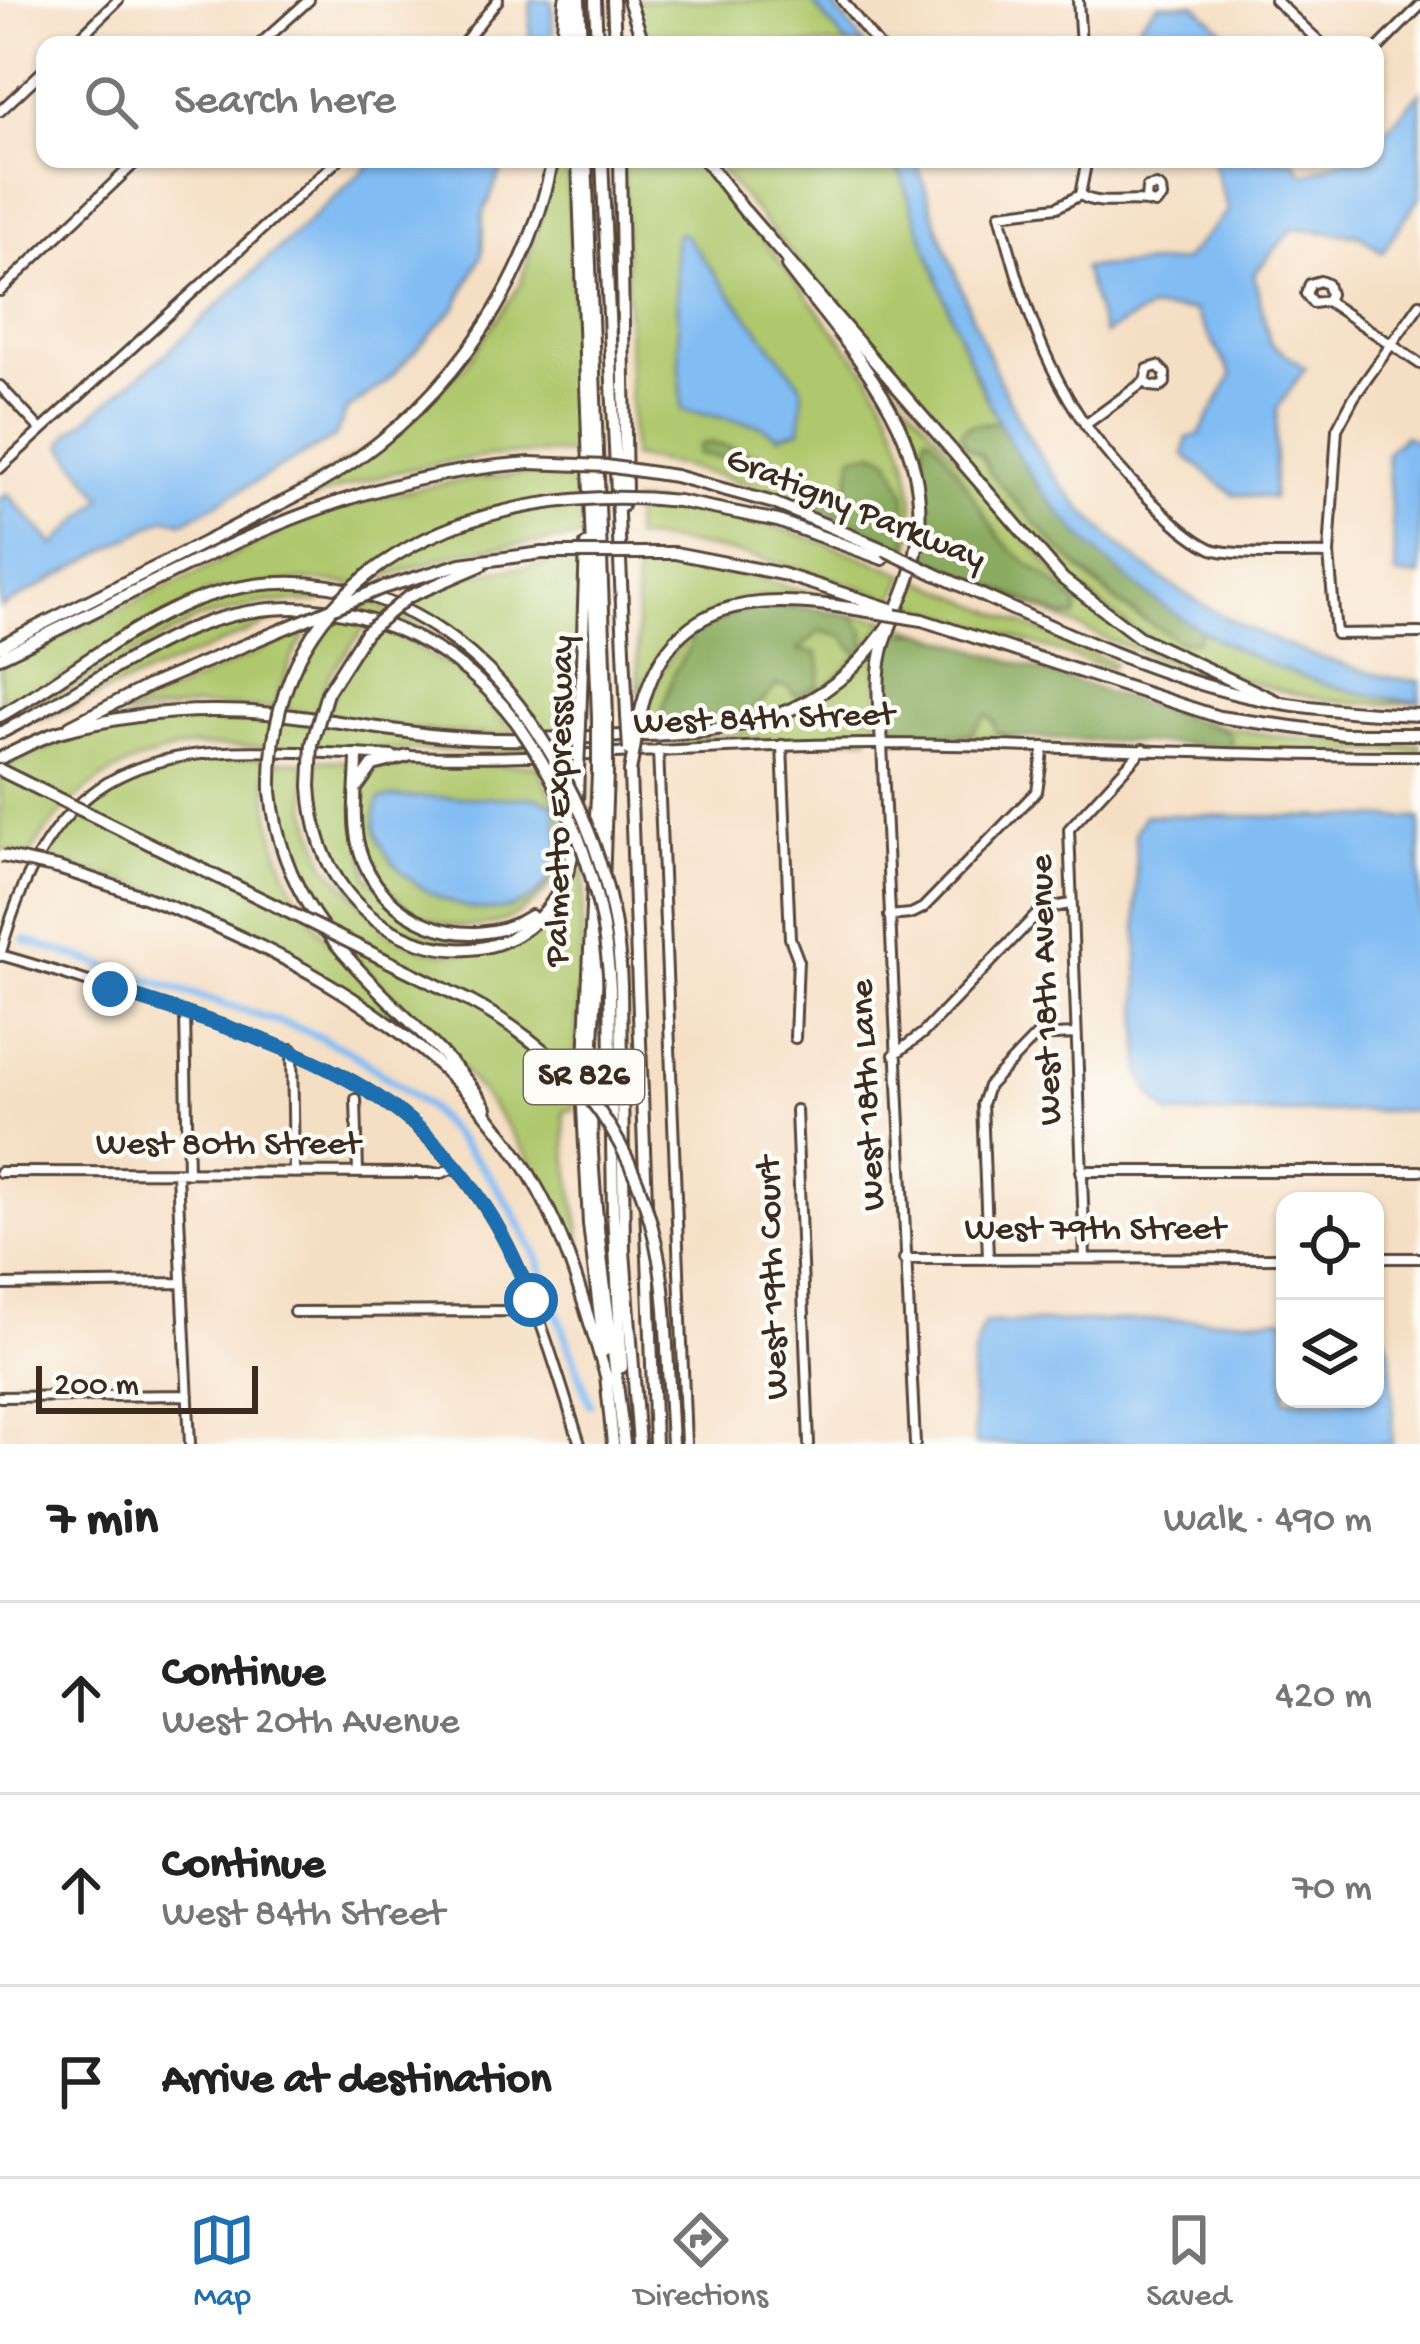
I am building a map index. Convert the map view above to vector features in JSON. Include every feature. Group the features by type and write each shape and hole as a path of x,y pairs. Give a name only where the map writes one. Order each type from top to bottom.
{"highway":[{"path":"564,36 572,0"},
{"path":"572,0 576,36"},
{"path":"595,0 597,36"},
{"path":"613,0 615,36"},
{"path":"629,0 641,36"},
{"path":"0,646 312,487 403,422 443,381 499,308 534,230 551,168"},
{"path":"582,168 602,717"},
{"name":"Palmetto Expressway","path":"582,168 603,773 583,1107 589,1224 613,1444"},
{"name":"Palmetto Expressway","path":"602,168 618,521 634,715 631,772 655,1444"},
{"path":"618,521 626,490 620,168"},
{"path":"711,168 871,374 909,445 920,495 918,541 878,674 881,744"},
{"path":"745,211 1063,579 1139,637 1278,702"},
{"name":"Gratigny Parkway","path":"0,657 320,506 433,474 530,464 606,466 675,476 774,503 884,555 1185,680 1278,702 1358,713 1420,715"},
{"path":"500,558 408,597 366,632 327,693 312,744 310,786 320,843 345,890 388,929 416,944 462,950 501,942 535,922 556,894 571,860 591,488"},
{"path":"607,1379 562,1237 537,1187 471,1086 328,938 286,868 271,792 274,734 294,666 326,613 385,560 446,530 530,506 603,497 678,501 778,521 884,555"},
{"name":"Gratigny Parkway","path":"56,733 148,686 288,627 382,588 461,564 542,553 675,553 782,574 858,604 922,620 1219,717 1344,734 1420,734"},
{"path":"0,716 142,627 187,603 238,588 294,583 359,592 424,619 470,650 521,719 551,777 584,850 601,910 616,987 624,1250 639,1444"},
{"path":"634,715 666,653 691,627 719,611 774,599 858,604"},
{"path":"0,734 182,633 232,616 284,609 344,613 417,637 471,673 521,719"},
{"path":"0,758 56,733 148,716 217,710 482,739 727,730 768,721 812,700 861,660 892,618"},
{"path":"357,754 358,848 368,870 398,908 419,923 464,934 500,931 530,918 556,894"},
{"path":"356,795 360,779 373,765 408,757"},
{"path":"0,770 471,1002 534,1041 593,1102 630,1160 654,1222 665,1309 672,1444"},
{"path":"603,773 592,1148 600,1253 626,1444"},
{"path":"1,856 58,868 196,917 312,976 426,1055 501,1133"},
{"path":"616,987 614,1252 626,1444"}],"street":[{"path":"80,36 118,0"},
{"path":"270,36 309,0"},
{"path":"469,36 498,0"},
{"path":"842,0 871,36"},
{"path":"1078,0 1080,36"},
{"path":"1275,0 1313,36"},
{"path":"1384,42 1420,6"},
{"path":"0,111 36,77"},
{"path":"0,291 130,168"},
{"path":"0,468 329,168"},
{"path":"1085,168 1080,195 1058,208 1000,214 1020,290 1054,379 1120,470 1169,518 1213,551 1329,554"},
{"path":"1080,195 1094,203 1146,200"},
{"path":"1327,301 1420,364"},
{"path":"1420,304 1337,429 1329,554 1336,634 1420,633"},
{"path":"1085,425 1145,381"},
{"path":"0,386 40,430"},
{"name":"West 84th Street","path":"580,1444 535,1311 505,1240 455,1166 384,1100 292,1049 0,955 21,890 41,848 75,808 106,782 182,754 408,757 881,744 1302,757 1420,756"},
{"name":"West 18th Lane","path":"881,744 915,1444"},
{"path":"782,745 790,938 798,959 795,1038"},
{"path":"890,916 923,908 1037,791 1044,746"},
{"name":"West 18th Avenue","path":"1085,1257 1069,829 1143,749"},
{"path":"658,750 686,1444"},
{"path":"894,1055 923,1034 1042,908 1070,904"},
{"path":"185,1013 182,1283 190,1444"},
{"path":"988,1257 982,1104 988,1086 1036,1036 1076,1034"},
{"path":"292,1049 295,1173"},
{"path":"356,1099 358,1173"},
{"name":"West 19th Court","path":"796,1110 809,1444"},
{"name":"West 80th Street","path":"0,1172 442,1173 455,1166"},
{"path":"1082,1171 1420,1171"},
{"name":"West 79th Street","path":"904,1258 1276,1258"},
{"path":"1384,1258 1420,1258"},
{"path":"0,1285 182,1283"},
{"path":"294,1312 535,1311"},
{"path":"0,1397 188,1395"}],"green space":[{"path":"633,0 810,0 840,36 645,36"},
{"path":"555,168 567,168 579,453 484,457 398,472 315,498 228,535 402,426 466,364 520,285"},
{"path":"623,168 707,168 872,379 893,419 907,461 913,505 910,550 774,493 632,457","holes":["679,233 778,436 760,425 682,410 675,238"]},
{"path":"719,168 898,168 975,376 999,422 970,425 966,446 982,458 991,474 1086,576 1138,617 1166,631 1197,640 1201,629 1305,675 1415,702 1379,704 1302,695 1188,658 1109,612 1022,526"},
{"path":"858,344 1066,584 1196,673 1104,638 922,556 924,496 913,444 890,396 855,347"},
{"path":"999,422 1061,513 1112,564 1201,629 1197,641 1180,642 1121,604 1058,548 990,473 982,455 961,438 970,425"},
{"path":"927,434 998,535 1068,595 1077,605 1076,617 1063,617 924,557"},
{"path":"709,443 776,462 838,491 848,487 853,455 876,452 890,458 905,493 908,550 812,501 794,484 741,461 697,454 699,445"},
{"path":"581,472 581,538 466,551 360,585 307,580 209,592 0,713 0,666 303,522 372,499 440,484"},
{"path":"633,502 740,517 905,574 895,599 767,560 634,538"},
{"path":"580,560 575,734 546,736 485,661 450,630 408,604 469,574"},
{"path":"635,561 744,575 839,600 776,595 733,603 676,641 639,695"},
{"path":"915,578 1114,663 1111,669 906,602"},
{"path":"338,592 318,602 265,603 198,619 0,728 0,723 176,617 253,593"},
{"path":"372,602 444,637 494,683 422,633 356,609"},
{"path":"775,604 886,620 830,682 776,714 715,727 645,731 659,678 684,641 723,618"},
{"path":"805,607 853,616 865,632 864,652 855,651 844,637 820,631 798,650 817,653 818,686 795,696 788,687 776,686 750,711 723,723 658,724 674,672 692,643 690,636 735,613"},
{"path":"293,613 37,721 191,633 232,620"},
{"path":"339,616 369,622 330,674 314,714 283,709 310,643"},
{"path":"895,623 921,632 910,631 979,721 987,714 1002,735 1011,737 895,737 887,731 883,663"},
{"path":"380,626 456,670 518,736 438,732 325,715 349,663"},
{"path":"309,628 291,660 274,708 198,706 118,717"},
{"path":"921,632 1221,729 1231,742 1228,746 1011,737 995,731 995,722 987,714 971,734 901,733 889,712 885,670 898,634"},
{"path":"870,653 877,654 877,723 868,737 644,743 768,726 824,696"},
{"path":"247,714 510,743 564,744 564,748 500,752 193,746 141,760 98,782 61,813 29,856 0,850 0,770 116,725 176,716"},
{"path":"1194,720 1306,739 1420,744 1420,751 1318,753 1228,746 1231,742 1221,729"},
{"path":"266,758 277,848 291,884 333,947 422,1040 419,1043 310,970 225,922 139,886 43,859 88,805 138,774 197,760"},
{"path":"316,760 350,765 368,877 438,932 477,942 440,940 407,930 378,913 355,890 324,831"},
{"path":"276,761 305,762 308,811 326,865 388,933 443,953 484,951 548,913 568,886 578,857 584,777 589,777 574,1110 564,1111 584,1262 543,1181 491,1105 357,959 308,894 291,856 280,813"},
{"path":"537,765 571,835 553,880 525,910 491,924 454,925 419,913 389,889 370,853 363,806 371,775 389,766"}],"water":[{"path":"531,0 552,0 553,36 529,36"},
{"path":"810,0 829,0 858,36 840,36"},
{"path":"1158,4 1195,4 1229,36 1141,36 1140,22"},
{"path":"1420,92 1420,196 1382,252 1359,235 1292,229 1254,274 1270,343 1305,368 1277,409 1273,498 1233,494 1184,455 1187,438 1199,435 1232,375 1194,310 1150,309 1104,334 1083,268 1183,261 1228,211 1215,168 1299,168 1304,175 1322,168 1384,168 1384,133"},
{"path":"366,168 502,168 483,215 482,254 456,307 385,383 346,411 335,437 184,522 166,518 0,608 0,498 7,494 54,545 103,498 63,446 67,436 162,357"},
{"path":"898,168 918,168 984,346 1016,414 1073,499 1109,536 1148,569 1236,623 1331,661 1420,681 1420,702 1357,692 1236,649 1179,617 1127,579 1080,535 1038,485 987,400"},
{"path":"679,233 797,379 803,391 800,430 778,436 760,425 682,410 675,238"},
{"path":"1405,435 1420,445 1420,576 1396,576 1387,453"},
{"path":"538,798 555,805 557,867 545,885 522,904 492,910 461,906 430,893 384,850 375,824 380,799"},
{"path":"1145,815 1420,818 1420,1110 1170,1115 1152,1096 1141,1074 1135,832"},
{"path":"1276,1318 1276,1408 1384,1408 1384,1335 1391,1363 1392,1444 975,1444 973,1366 985,1323"}],"waterway":[{"path":"25,940 304,1030 351,1052 427,1106 486,1171 512,1210 537,1257 590,1404"}],"route":[{"path":"110,989 302,1053 384,1100 432,1142 473,1190 505,1240 531,1300"}]}
